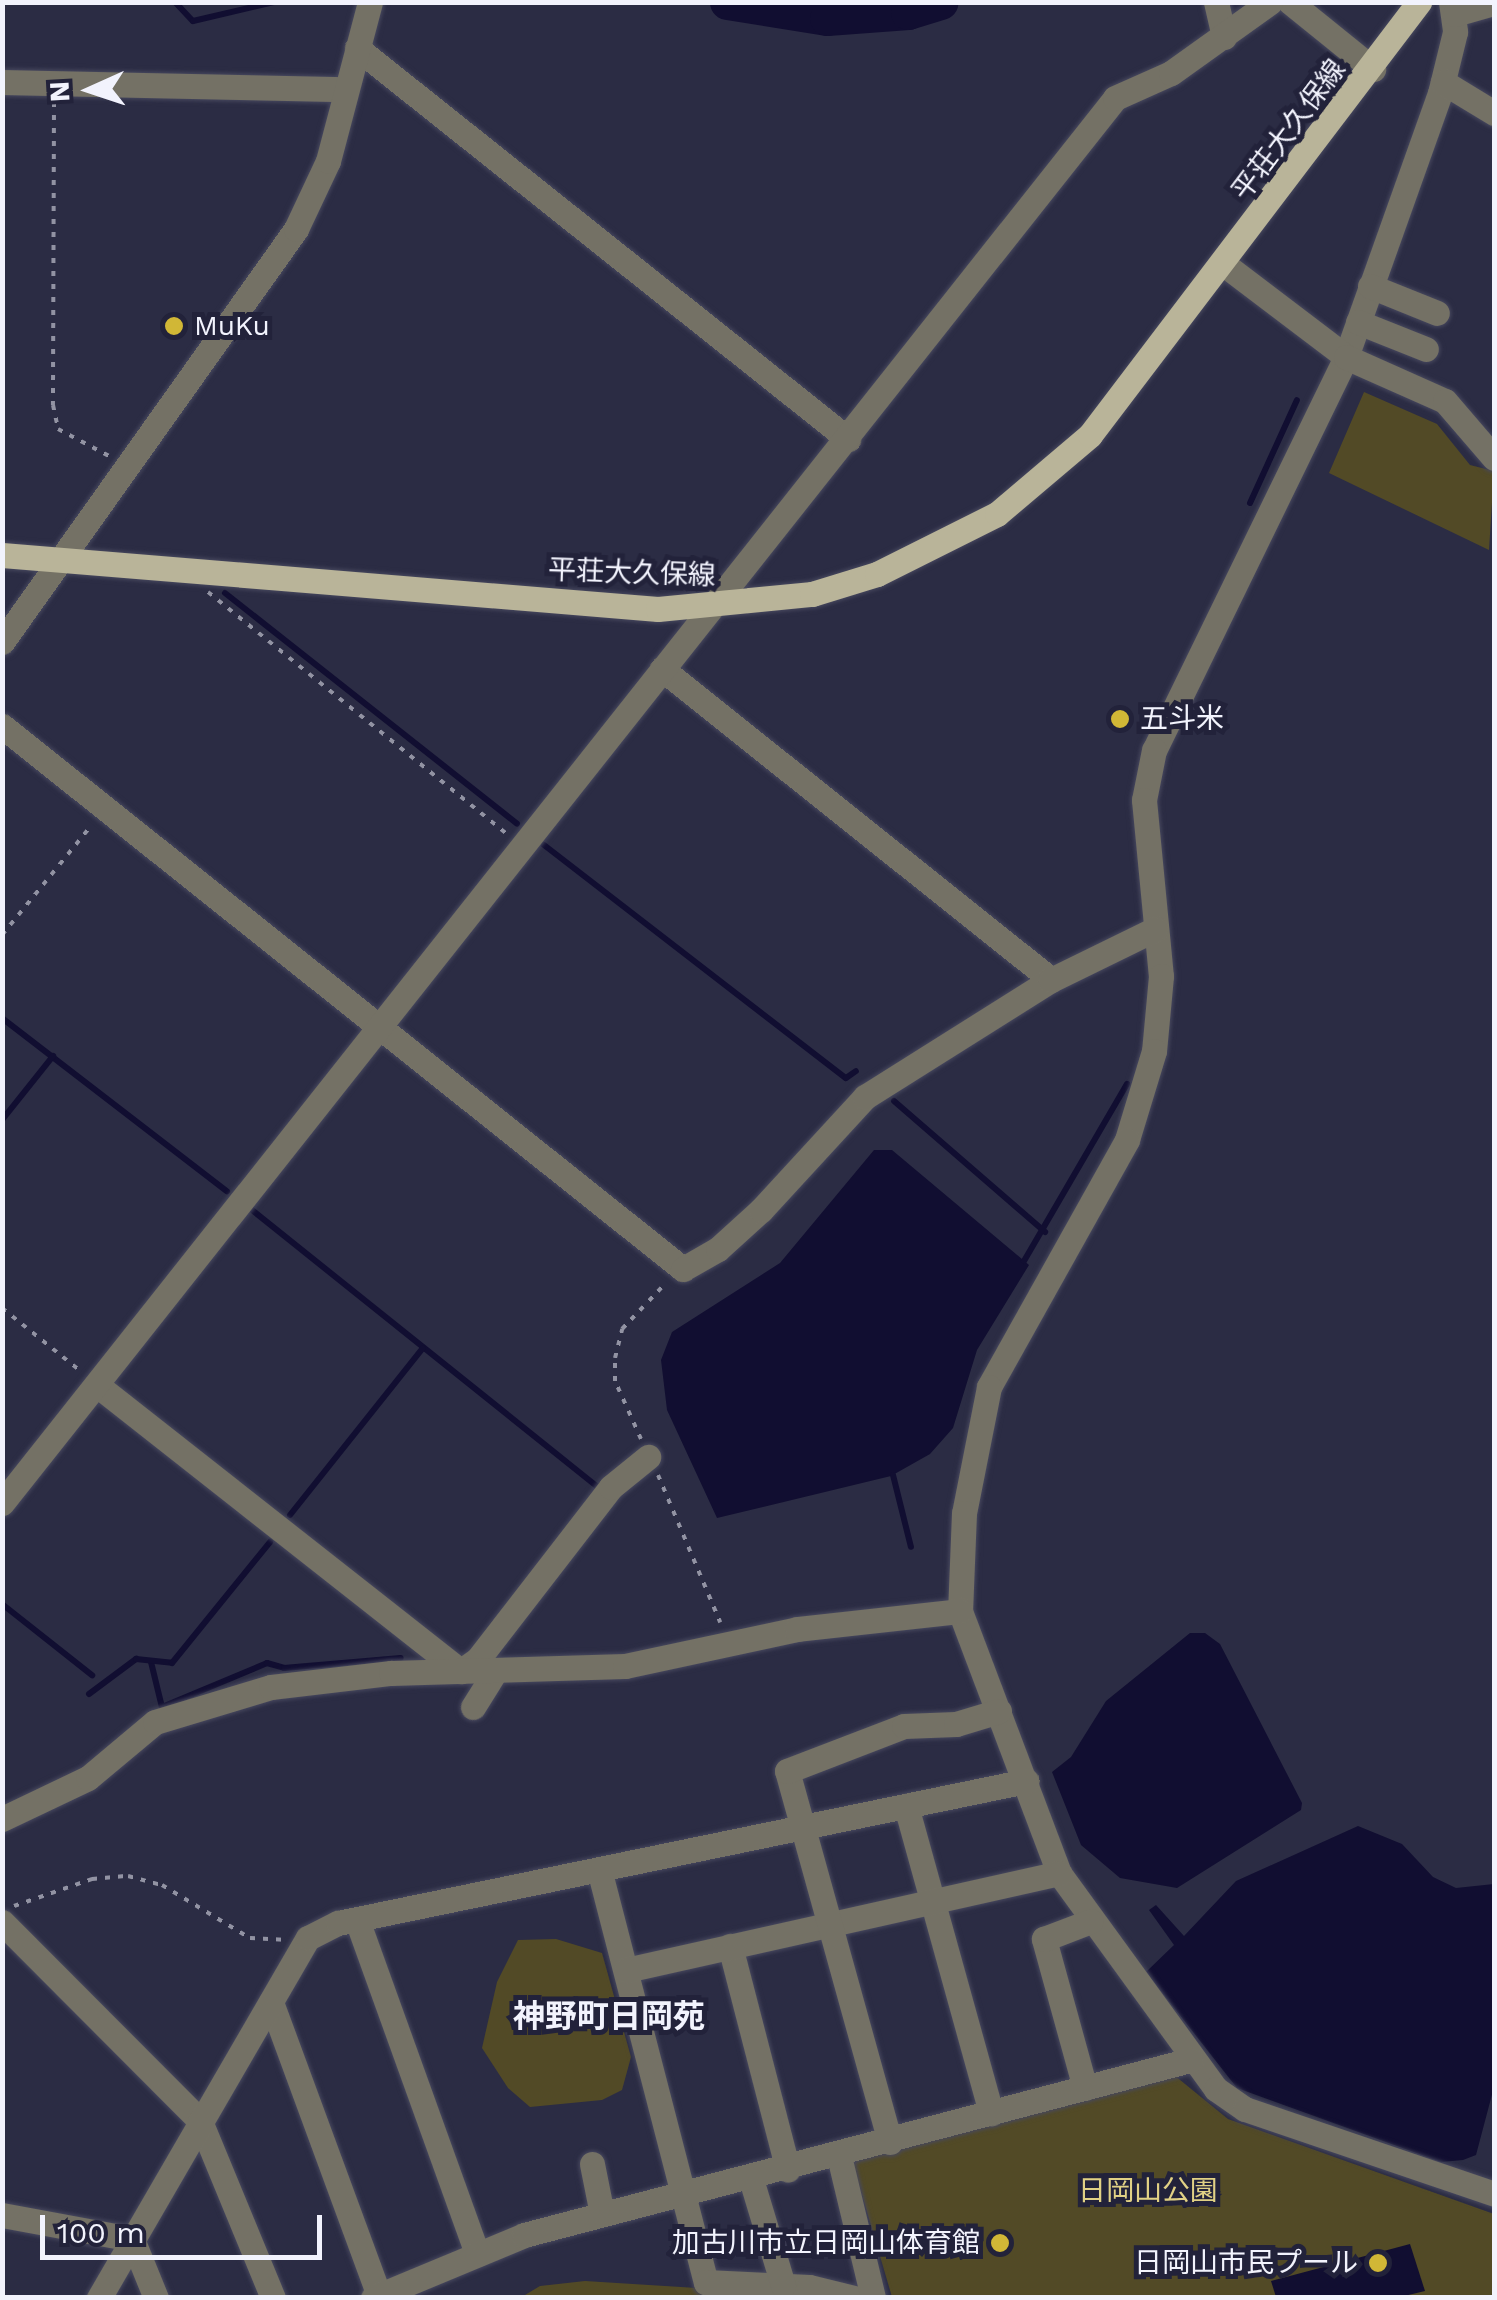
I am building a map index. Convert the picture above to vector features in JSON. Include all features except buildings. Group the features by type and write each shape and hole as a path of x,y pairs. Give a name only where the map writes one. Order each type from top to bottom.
{"main road":[{"name":"平荘大久保線","path":"2,554 598,606 712,608 812,594 877,574 997,514 1090,435 1420,2"}],"street":[{"path":"2,642 296,229 328,161 370,2"},
{"path":"1216,2 1224,36"},
{"path":"2,1503 1115,98 1171,73 1270,2"},
{"path":"1290,2 1373,68"},
{"path":"1494,4 1453,8 1443,82 1346,357 1154,750 1144,800 1160,1009 1140,1107 1110,1174 989,1387 964,1513 960,1611 1059,1873 1190,2060 1245,2109 1494,2194"},
{"path":"357,48 848,439"},
{"path":"2,82 346,90"},
{"path":"1443,82 1494,113"},
{"path":"1224,264 1346,357 1445,401 1494,458"},
{"path":"1370,286 1436,313"},
{"path":"1358,322 1426,349"},
{"path":"662,669 1051,980"},
{"path":"2,726 684,1269 718,1249 761,1210 865,1096 897,1083 1051,980 1154,929"},
{"path":"98,1385 461,1671"},
{"path":"461,1671 478,1659 611,1487 648,1458"},
{"path":"2,1819 88,1778 155,1722 271,1687 461,1671 493,1674 625,1666 779,1632 960,1611"},
{"path":"473,1707 493,1684 493,1674"},
{"path":"890,2142 807,1828 792,1807 787,1771 904,1726 956,1724 999,1711"},
{"path":"99,2298 308,1938 357,1920 600,1873 1026,1781"},
{"path":"906,1806 991,2112"},
{"path":"600,1873 706,2282 783,2286 854,2298"},
{"path":"626,1970 1059,1873"},
{"path":"357,1920 476,2254"},
{"path":"1085,2088 1044,1939 1091,1921"},
{"path":"2,1922 200,2120 273,2298"},
{"path":"730,1946 788,2170"},
{"path":"271,2002 377,2297 476,2254 602,2214 788,2170 1190,2060"},
{"path":"839,2156 873,2298"},
{"path":"592,2164 602,2214"},
{"path":"751,2179 783,2286"},
{"path":"2,2216 132,2239"},
{"path":"132,2239 156,2298"}],"path":[{"path":"54,83 53,405 58,429 128,464"},
{"path":"205,572 209,596 522,846"},
{"path":"2,935 105,807"},
{"path":"2,1308 98,1385"},
{"path":"2,1911 92,1879 128,1876 162,1885 250,1938 308,1938"}],"green space":[{"path":"1364,392 1437,424 1470,465 1494,471 1489,550 1329,473"},
{"path":"556,1939 602,1953 631,2057 622,2090 602,2100 530,2107 508,2088 482,2048 497,1982 518,1940"},
{"name":"日岡山公園","path":"1174,2075 1228,2119 1494,2214 1494,2297 892,2297 852,2161"},
{"path":"585,2281 793,2294 803,2298 520,2298 540,2286"}],"shaded area":[{"path":"874,1150 892,1150 1029,1265 977,1350 953,1428 930,1454 891,1476 717,1518 667,1410 661,1360 672,1332 780,1263"},
{"path":"1190,1633 1205,1633 1220,1644 1302,1803 1301,1810 1177,1888 1120,1878 1081,1845 1052,1772 1071,1757 1106,1701"},
{"path":"1358,1826 1402,1844 1433,1877 1456,1888 1494,1884 1494,2087 1476,2155 1463,2160 1441,2162 1237,2088 1146,1972 1174,1945 1149,1910 1156,1905 1184,1936 1236,1881"},
{"name":"日岡山市民プール","path":"1410,2244 1425,2291 1400,2297 1276,2297 1271,2281"}],"waterway":[{"path":"175,2 193,21 274,2"},
{"path":"727,2 827,18 908,12 940,2"},
{"path":"1250,503 1297,400"},
{"path":"225,593 517,824"},
{"path":"544,845 846,1078 856,1071"},
{"path":"2,1018 227,1191"},
{"path":"2,1120 53,1056"},
{"path":"1024,1261 1127,1084"},
{"path":"894,1101 1045,1232"},
{"path":"247,1206 599,1488"},
{"path":"290,1515 423,1348"},
{"path":"893,1475 911,1547"},
{"path":"89,1694 136,1659 172,1663 270,1542"},
{"path":"2,1604 92,1675"},
{"path":"151,1662 162,1707 267,1663 284,1668 401,1658"}],"place":[{"name":"MuKu","path":"174,326"},
{"name":"五斗米","path":"1120,719"},
{"name":"加古川市立日岡山体育館","path":"1000,2243"},
{"name":"日岡山市民プール","path":"1378,2263"}],"district":[{"name":"神野町日岡苑","path":"609,2016"}]}
